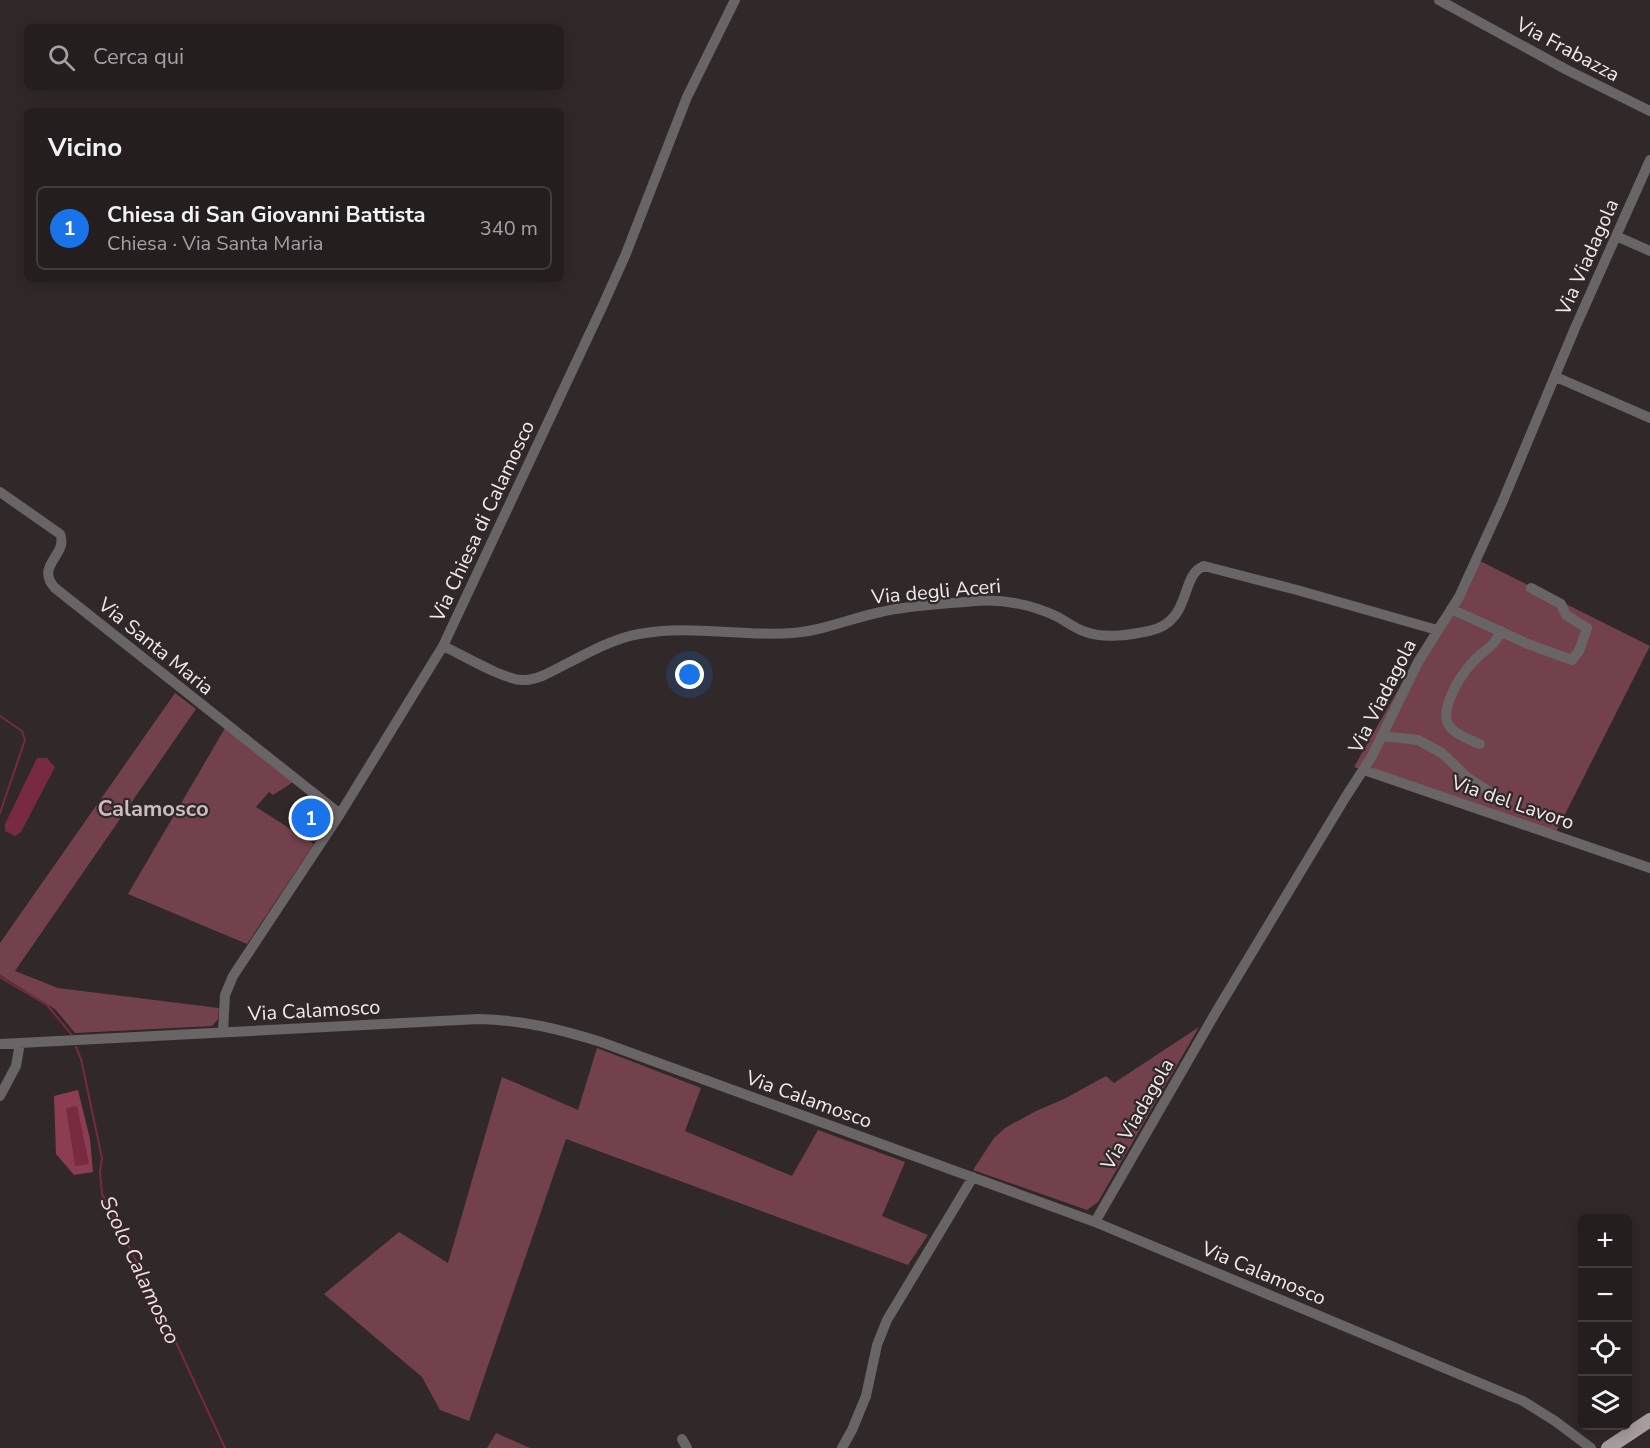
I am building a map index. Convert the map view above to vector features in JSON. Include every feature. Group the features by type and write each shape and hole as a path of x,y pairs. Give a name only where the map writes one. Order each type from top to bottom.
{"main road":[{"path":"1608,1448 1650,1420"}],"street":[{"name":"Via Chiesa di Calamosco","path":"223,1032 225,995 233,976 340,814 443,646 603,305 625,256 687,97 735,0"},
{"name":"Via Frabazza","path":"1439,0 1567,70 1650,111"},
{"name":"Via Viadagola","path":"1095,1222 1216,1012 1344,798 1364,770 1418,662 1459,597 1650,160"},
{"path":"1616,236 1650,251"},
{"path":"1556,377 1650,418"},
{"name":"Via Santa Maria","path":"0,492 60,534 63,540 48,573 49,581 56,588 340,814"},
{"name":"Via degli Aceri","path":"443,646 513,679 530,680 638,634 672,630 740,634 796,633 887,611 1000,600 1021,603 1042,610 1086,633 1106,636 1126,634 1167,625 1179,610 1190,582 1199,568 1204,566 1437,630"},
{"path":"1451,609 1572,660 1587,633 1586,627 1566,615 1561,604 1531,588"},
{"path":"1480,744 1452,729 1446,721 1445,714 1449,700 1468,669 1494,645 1501,631"},
{"path":"1382,736 1418,740 1442,753 1468,778 1496,796"},
{"name":"Via del Lavoro","path":"1364,770 1650,868"},
{"name":"Via Calamosco","path":"0,1044 478,1019 540,1024 602,1042 1095,1222 1523,1401 1591,1448"},
{"path":"0,1096 16,1066 20,1043"},
{"path":"842,1448 866,1396 878,1345 887,1320 973,1177"}],"shaded area":[{"path":"1474,558 1650,646 1553,838 1354,767 1435,625 1455,596"},
{"path":"175,693 196,709 15,971 58,988 219,1008 218,1019 212,1026 75,1033 55,1009 0,975 0,943"},
{"path":"228,723 301,777 273,795 269,792 256,807 314,844 247,944 128,894"},
{"path":"37,758 47,758 55,767 21,832 15,836 5,831 5,824"},
{"path":"1199,1027 1098,1202 1087,1210 973,1170 994,1138 1005,1128 1106,1076 1114,1083"},
{"path":"597,1048 701,1088 685,1131 792,1176 818,1130 905,1162 882,1216 928,1235 908,1265 566,1139 469,1421 440,1410 422,1377 324,1294 399,1232 448,1263 502,1077 578,1110"},
{"path":"78,1090 90,1139 93,1172 74,1175 56,1154 54,1096"},
{"path":"77,1106 89,1164 75,1166 66,1108"},
{"path":"496,1433 530,1448 487,1448"}],"waterway":[{"name":"Scolo Calamosco","path":"0,716 22,731 25,740 0,813"},
{"name":"Scolo Calamosco","path":"0,977 47,1005 71,1034"},
{"name":"Scolo Calamosco","path":"76,1047 81,1059 102,1158 100,1172 102,1194 161,1310 225,1448"}],"place":[{"name":"Chiesa di San Giovanni Battista","path":"311,818"}],"district":[{"name":"Calamosco","path":"153,808"}]}
